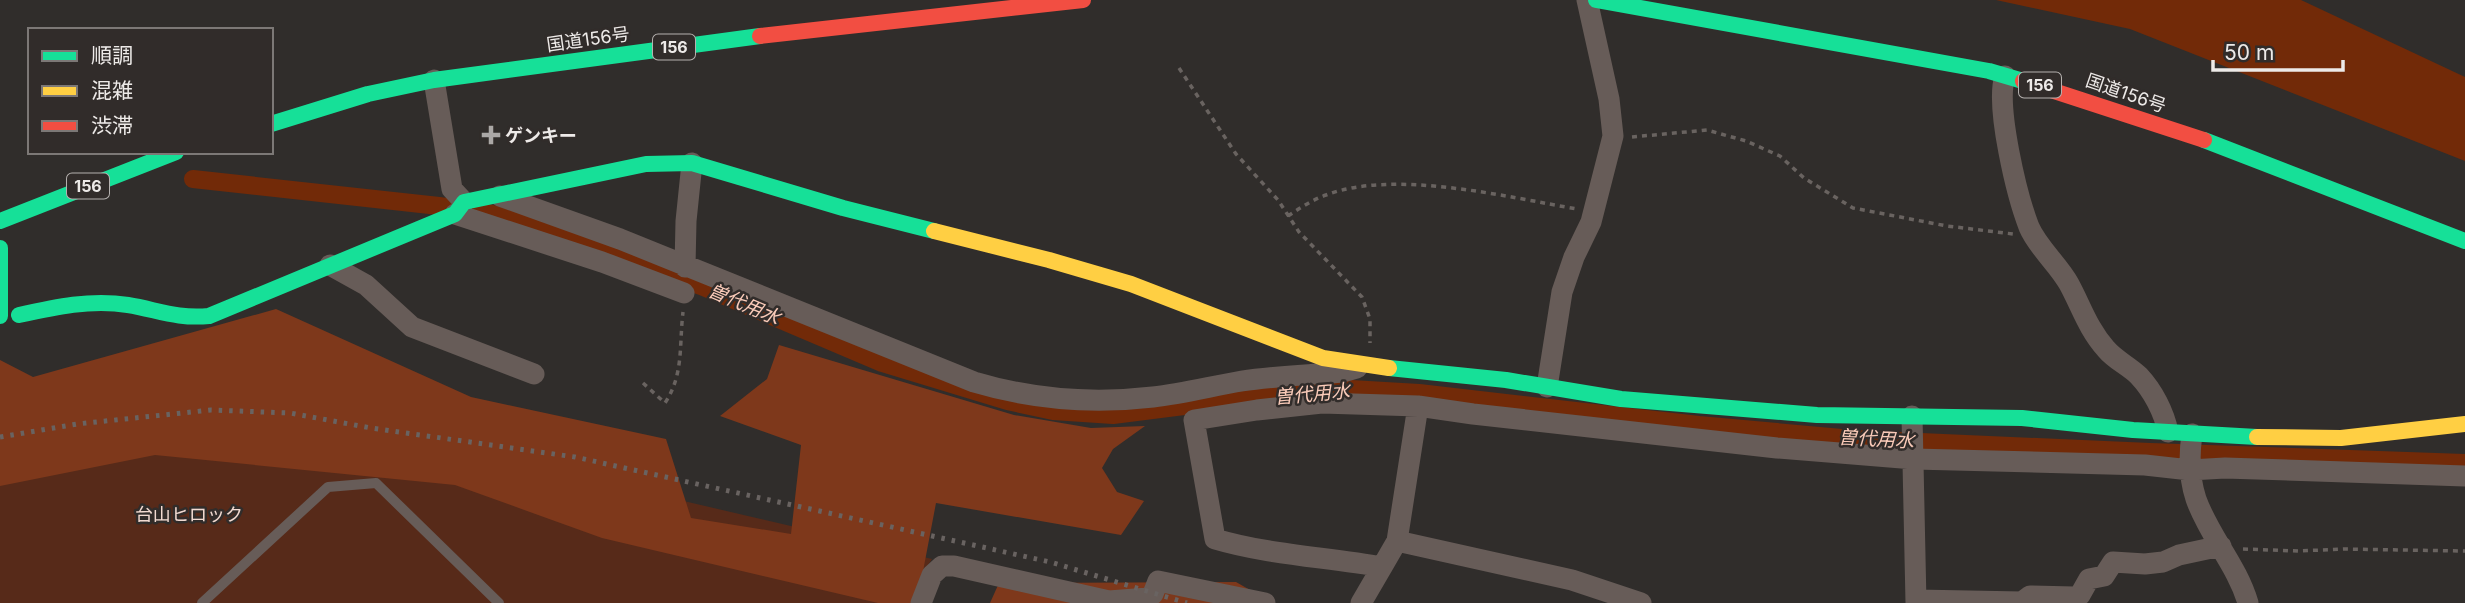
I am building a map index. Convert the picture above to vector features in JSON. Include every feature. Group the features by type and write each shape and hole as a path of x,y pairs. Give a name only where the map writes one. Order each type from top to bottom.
{"main road":[{"name":"国道156号","path":"273,123 368,94 434,80 712,41 1083,0"},
{"name":"国道156号","path":"1596,0 1922,58 2062,91 2225,148 2465,241"},
{"name":"156","path":"0,221 171,154"},
{"path":"19,315 58,306 95,303 126,305 186,318 209,316 460,208 500,196 646,164 692,163 843,208 1131,284 1323,358 1366,366 1476,397 1546,387 1621,399 1682,422 1817,415 1913,439 2022,418 2168,432 2191,452 2267,438 2343,455 2465,424"},
{"path":"0,248 0,316"}],"street":[{"path":"1546,387 1562,292 1593,212 1612,140 1609,99 1587,0"},
{"path":"2005,76 2002,85 2006,127 2015,178 2030,229 2069,284 2089,327 2107,351 2138,375 2152,394 2165,417 2168,432"},
{"path":"434,80 452,189 460,208 684,293"},
{"path":"685,267 686,220 692,163"},
{"path":"500,196 620,239 974,382 996,388 1050,398 1103,401 1153,397 1244,381 1343,372 1366,366"},
{"path":"330,265 366,285 412,327 534,374"},
{"path":"1382,567 1304,554 1248,549 1215,539 1194,420 1257,410 1322,404 1418,406 1476,397 1682,422 1913,439 2145,465 2191,452 2225,468 2343,455 2465,476"},
{"path":"1361,603 1397,541 1418,406"},
{"path":"1913,439 1916,601 2022,602 2030,596 2074,597 2080,595 2089,579 2104,576 2112,562 2163,562 2179,555 2221,546"},
{"path":"2191,452 2196,498 2242,584 2248,603"},
{"path":"1397,541 1572,580 1641,603"},
{"path":"921,603 932,575 942,566 1009,577 1047,589 1113,602 1148,598 1153,594 1158,581 1265,603"}],"lane":[{"path":"202,603 328,487 376,483 499,603"}],"path":[{"path":"1179,68 1236,154 1261,179 1299,232 1362,297 1370,319 1371,340 1366,366"},
{"path":"1612,140 1707,130 1746,141 1780,156 1804,178 1853,208 2010,234 2030,229"},
{"path":"1288,216 1326,194 1354,187 1379,186 1459,189 1593,212"},
{"path":"643,383 665,403 675,388 680,367 684,293"},
{"path":"2221,546 2298,551 2465,551"}],"green space":[{"name":"台山ヒロック","path":"140,424 551,470 932,559 904,603 0,603 0,458"}],"shaded area":[{"path":"1996,0 2301,0 2465,77 2465,161 2130,29"},
{"path":"276,309 471,397 666,439 691,518 791,534 801,445 720,416 767,379 779,345 1014,415 1091,428 1145,426 1113,449 1102,468 1117,492 1144,501 1121,535 936,503 917,603 878,603 602,538 455,485 155,455 0,486 0,360 33,377"},
{"path":"1236,582 1273,603 990,603 999,583"}],"waterway":[{"name":"曽代用水","path":"193,179 439,206 488,213 538,225 701,286 882,363 1007,401 1053,411 1113,415 1239,399 1351,389 1419,393 1699,425 1853,439 2465,463"}],"railway":[{"path":"0,437 77,424 211,410 290,413 371,428 575,457 1050,562 1187,603"}],"traffic: fast":[{"path":"1596,0 1989,71 2023,81"},
{"path":"273,123 368,94 434,80 760,36"},
{"path":"2204,140 2465,241"},
{"path":"0,221 171,154"},
{"path":"19,315 87,303 114,303 177,315 209,316 455,214 464,202 646,164 692,163 843,208 934,231"},
{"path":"0,248 0,316"},
{"path":"1389,368 1506,380 1621,399 1817,415 2022,418 2133,430 2257,437"}],"traffic: slow":[{"path":"934,231 1131,284 1323,358 1389,368"},
{"path":"2257,437 2341,438 2465,424"}],"traffic: jam":[{"path":"760,36 1083,0"},
{"path":"2023,81 2204,140"}],"place":[{"name":"ゲンキー","path":"491,135"}]}
